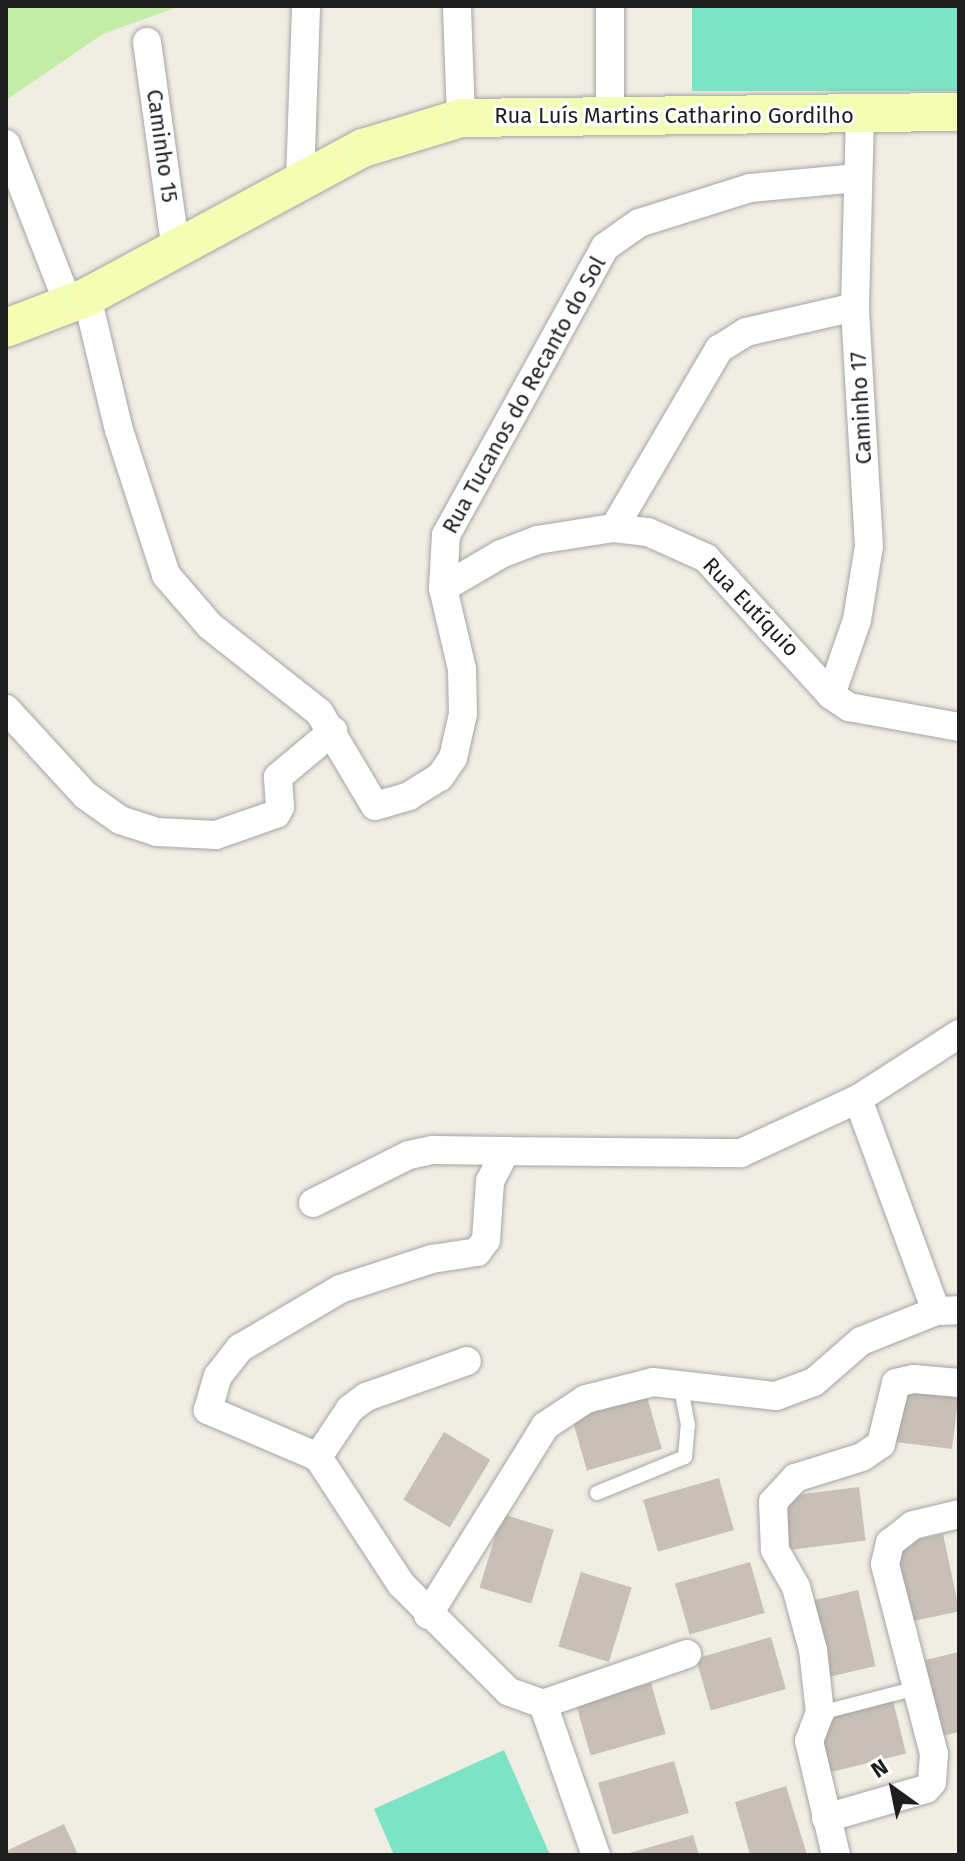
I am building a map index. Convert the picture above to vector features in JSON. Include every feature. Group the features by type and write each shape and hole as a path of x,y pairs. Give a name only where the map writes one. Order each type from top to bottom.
{"street":[{"path":"300,180 306,6"},
{"path":"610,6 610,112"},
{"path":"457,8 461,118"},
{"name":"Caminho 15","path":"147,42 176,250"},
{"name":"Rua Luís Martins Catharino Gordilho","path":"6,328 78,302 363,148 461,118 610,112 860,115 959,112"},
{"name":"Caminho 17","path":"831,695 857,620 869,546 855,307 860,115"},
{"path":"6,144 78,302 166,575 210,626 319,712 333,731 278,777 276,814 216,835 157,832 120,820 85,795 6,709"},
{"name":"Rua Tucanos do Recanto do Sol","path":"333,731 375,806 409,796 440,777 459,742 462,669 443,588 442,551 452,518 605,247 639,223 750,188 858,178"},
{"path":"614,528 719,349 746,332 855,307"},
{"name":"Rua Eutíquio","path":"443,588 501,554 537,540 614,528 648,532 706,558 831,695 878,715 959,727"},
{"path":"313,1203 409,1155 433,1150 728,1156 858,1099 959,1034"},
{"path":"428,1615 545,1426 586,1399 616,1388 680,1384 741,1395 799,1390 861,1341 948,1311 858,1099"},
{"path":"506,1151 490,1181 486,1240 466,1257 432,1259 340,1289 240,1348 218,1376 208,1410 318,1457 340,1497 428,1615 508,1691 543,1704 687,1654"},
{"path":"318,1457 350,1409 366,1397 467,1361"},
{"path":"836,1855 809,1741 820,1713 805,1615 775,1550 770,1519 782,1488 795,1478 862,1457 881,1444 896,1383 914,1379 959,1383"},
{"path":"826,1818 926,1789 932,1782 934,1754 885,1564 887,1550 913,1525 959,1514"},
{"path":"543,1704 596,1855"}],"lane":[{"path":"597,1493 685,1457 688,1425 680,1384"},
{"path":"820,1713 917,1688"}],"green space":[{"path":"6,6 180,6 103,34 6,100"},
{"path":"692,6 959,6 959,91 692,91"},
{"path":"504,1750 550,1855 394,1855 374,1809"}],"building":[{"path":"898,1388 959,1395 952,1449 891,1442"},
{"path":"647,1397 662,1449 587,1470 572,1418"},
{"path":"444,1432 490,1460 450,1528 403,1500"},
{"path":"719,1478 734,1530 658,1552 643,1500"},
{"path":"859,1487 866,1541 787,1550 781,1497"},
{"path":"502,1514 554,1530 531,1603 479,1588"},
{"path":"943,1534 959,1611 907,1623 890,1545"},
{"path":"750,1562 765,1613 690,1634 675,1583"},
{"path":"581,1572 632,1587 609,1662 558,1647"},
{"path":"858,1590 876,1666 823,1678 805,1602"},
{"path":"771,1637 786,1689 711,1710 696,1658"},
{"path":"959,1652 959,1732 934,1738 917,1662"},
{"path":"651,1683 666,1734 591,1755 576,1704"},
{"path":"893,1701 906,1753 830,1772 817,1720"},
{"path":"674,1761 689,1813 613,1835 598,1783"},
{"path":"786,1786 807,1855 750,1855 735,1802"},
{"path":"64,1824 78,1855 6,1855 6,1851"},
{"path":"693,1835 699,1855 626,1855 626,1854"}]}
